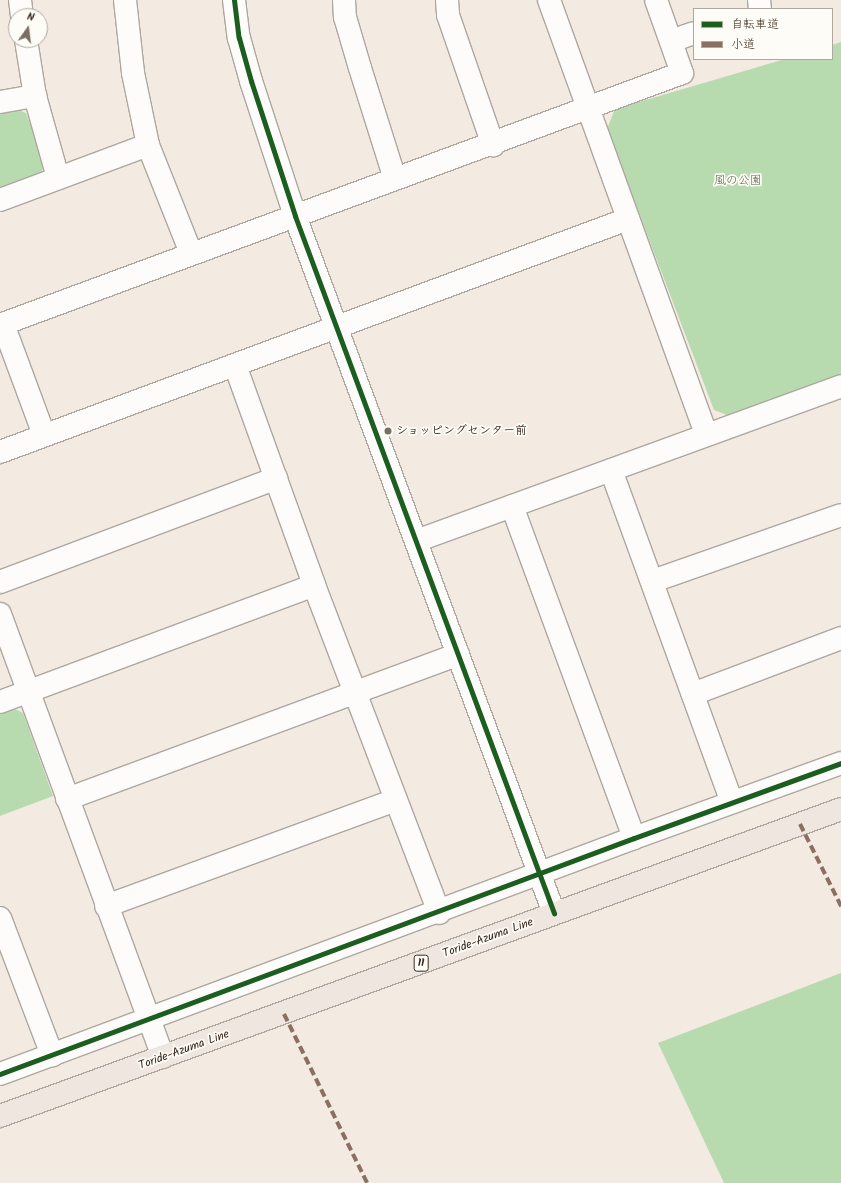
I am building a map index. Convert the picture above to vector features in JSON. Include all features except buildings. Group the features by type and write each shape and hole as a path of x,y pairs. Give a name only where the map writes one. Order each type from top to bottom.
{"main road":[{"name":"Toride-Azuma Line","path":"0,1116 841,809"}],"street":[{"path":"125,0 133,73 148,145 190,253"},
{"path":"234,0 240,38 251,81 295,216 554,914"},
{"path":"344,0 345,17 395,179"},
{"path":"447,0 448,15 493,145"},
{"path":"549,0 706,434"},
{"path":"44,435 2,325 190,253 493,145 587,107 682,73 656,0"},
{"path":"671,41 693,33"},
{"path":"27,48 34,96 58,178"},
{"path":"0,102 34,96"},
{"path":"0,200 148,145"},
{"path":"0,452 337,329 628,219"},
{"path":"235,365 314,585 439,912"},
{"path":"416,541 841,386"},
{"path":"611,470 653,581 732,802"},
{"path":"0,582 276,478"},
{"path":"512,506 634,838"},
{"path":"653,581 841,515"},
{"path":"0,702 314,585"},
{"path":"0,614 106,906 163,1057"},
{"path":"693,694 841,638"},
{"path":"68,799 458,654"},
{"path":"0,1074 439,912 539,873 841,763"},
{"path":"106,906 395,800"},
{"path":"0,918 5,946 52,1055"}],"green space":[{"name":"風の公園","path":"841,42 841,377 732,417 714,410 607,129 615,109 782,60 833,60 833,45"},
{"path":"18,110 26,113 45,164 39,177 0,191 0,112"},
{"path":"15,709 23,713 53,796 0,816 0,714"},
{"path":"841,973 841,1183 724,1183 658,1043"}],"marked path":[{"path":"800,824 841,906"},
{"path":"284,1014 367,1183"}],"cycle path":[{"path":"234,0 239,38 251,81 295,216 554,913"},
{"path":"0,1074 634,838 841,763"}],"place":[{"name":"ショッピングセンター前","path":"388,431"}]}
